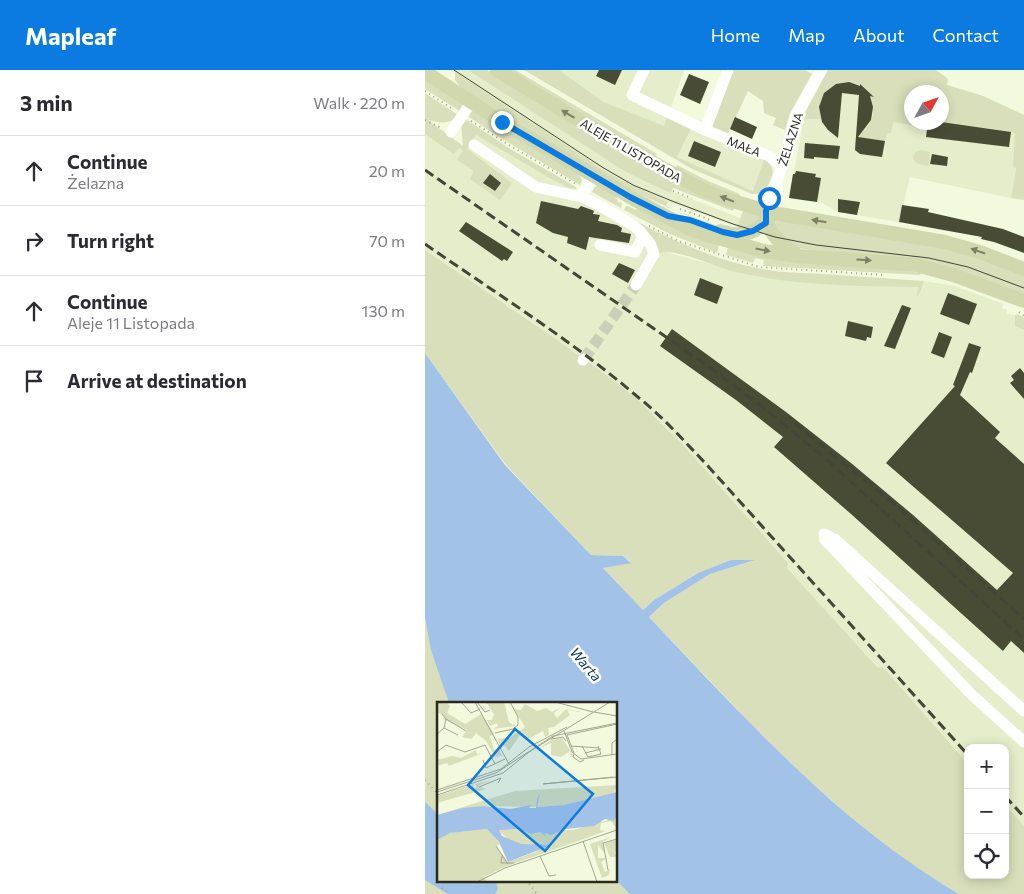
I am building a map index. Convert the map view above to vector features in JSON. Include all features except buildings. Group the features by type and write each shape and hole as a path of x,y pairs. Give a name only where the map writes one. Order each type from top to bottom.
{"main road":[{"name":"ALEJE 11 LISTOPADA","path":"497,70 602,134 685,180 726,199 768,211 945,242 981,252 1024,269"},
{"path":"425,72 444,76 471,103 630,197 723,232 737,235 753,231 768,211"},
{"path":"768,211 775,237 798,256"},
{"path":"672,212 688,228 727,242 764,251 798,256 916,265 953,275 1024,300"}],"street":[{"name":"MAŁA","path":"644,70 633,95 705,130 769,156 781,165"},
{"path":"705,130 728,70"},
{"name":"ŻELAZNA","path":"768,211 777,199 777,182 796,116 821,70"},
{"path":"451,132 471,103"},
{"path":"474,145 535,187 581,197 634,226 651,245 655,254 636,284"},
{"path":"581,197 593,176"},
{"path":"600,245 635,252 642,238 640,232"},
{"path":"1024,711 836,540 824,534 825,540 971,694 1024,742"}],"path":[{"path":"425,120 451,132"},
{"path":"754,197 760,195 768,211"},
{"path":"672,212 719,224"},
{"path":"425,780 437,793"},
{"path":"528,882 537,894"},
{"path":"442,888 450,894"}],"shaded area":[{"path":"451,70 468,70 607,160 640,179 740,218 737,227 659,199 631,185 602,169"},
{"path":"468,70 487,70 519,91 734,208 733,211 673,188 671,193 621,169"},
{"path":"507,70 515,70 657,154 655,157"},
{"path":"524,70 559,70 604,102 664,126 668,115 692,127 677,157 753,191 764,159 772,167 771,179 764,193 752,194 692,169"},
{"path":"559,70 684,70 664,127 604,102"},
{"path":"732,70 805,70 812,74 790,113 785,130 773,125 776,118 764,113 763,101 748,91 728,134 713,127 712,121"},
{"path":"828,70 936,70 948,79 947,85 904,85 904,130 949,130 949,86 983,96 1024,115 1011,198 910,177 899,222 838,212 822,203 789,198 805,113"},
{"path":"828,70 936,70 948,79 947,85 904,85 904,124 893,122 891,133 887,134 885,141 878,140 864,148 855,146 856,135 868,126 872,119 871,98 865,89 855,84 845,83 834,86 826,93 821,104 821,119 804,119 805,113"},
{"path":"455,72 602,169 668,202 666,206 589,167 493,109 461,88 455,80"},
{"path":"425,78 463,104 461,112 425,89"},
{"path":"949,86 983,96 1024,115 1024,200 1011,198 1016,168 1013,167 1015,133 949,124"},
{"path":"425,93 458,115 447,122 428,120 463,146 461,123 464,118 512,150 577,189 570,188 551,179 476,135 467,149 512,183 500,200 470,179 474,171 457,160 463,151 459,148 454,154 425,134"},
{"path":"474,110 578,173 582,180 580,185 466,115"},
{"path":"425,118 467,149 476,135 551,179 594,198 665,252 760,277 863,286 920,287 917,295 919,295 924,281 955,286 1003,304 1002,308 1007,310 1006,314 1015,315 1015,326 1024,330 1024,826 1009,809 1009,744 964,744 964,759 882,666 878,668 787,568 788,563 659,420 612,379 425,250"},
{"path":"692,127 764,159 753,191 677,157"},
{"path":"921,150 930,152 929,166 916,163 913,159 915,152"},
{"path":"677,165 708,181 740,194 739,198 675,169"},
{"path":"598,186 617,196 615,198 618,200 617,202 622,203 621,208 592,192"},
{"path":"594,198 673,239 735,263 781,272 924,281 919,295 916,296 919,287 805,283 736,272 674,253 665,252 655,255 652,243"},
{"path":"626,206 636,210 637,208 719,244 717,253 670,234 624,210"},
{"path":"743,211 759,215 762,219 735,232"},
{"path":"679,212 726,229 726,230 690,217"},
{"path":"777,220 951,248 1024,275 1024,295 977,277 798,248 786,241 774,223"},
{"path":"728,247 921,273 920,275 763,266 764,260 755,258 753,263 726,255"},
{"path":"425,250 564,345 637,399 681,443 788,563 787,568 878,668 882,666 964,759 964,879 1009,879 1009,809 1024,826 1024,894 959,894 916,868 859,824 805,777 755,728 649,617 664,603 710,574 753,561 698,573 654,600 643,610 603,568 631,562 623,556 591,555 506,465 425,353"},
{"path":"1018,314 1024,318 1024,330 1015,326 1015,315"},
{"path":"425,617 465,702 437,702 437,831 425,820"},
{"path":"425,871 437,879 437,882 442,882 461,894 425,894"},
{"path":"617,880 645,894 486,894 486,882 617,882"}],"water":[{"name":"Warta","path":"425,353 505,465 591,555 623,556 631,563 603,568 643,610 654,600 698,573 731,560 755,560 710,574 664,603 649,617 757,730 833,802 915,866 959,894 630,894 617,881 617,702 449,702 431,650 425,617"},
{"path":"425,802 437,813 437,882 496,882 498,889 495,894 448,894 425,880"}],"tunnel":[{"path":"584,359 636,285"}],"tram line":[{"path":"454,70 602,167 633,185 672,201 733,224 775,237 816,245 929,258 968,267 1024,288"}],"railway":[{"path":"425,170 705,364 764,408 826,459 1024,639"},
{"path":"425,244 561,337 614,377 657,414 707,465 964,751"},
{"path":"794,423 900,509 1024,619"},
{"path":"1009,800 1024,817"}],"route":[{"path":"502,122 630,197 668,216 690,220 729,234 737,235 753,231 766,223 769,198"}]}
